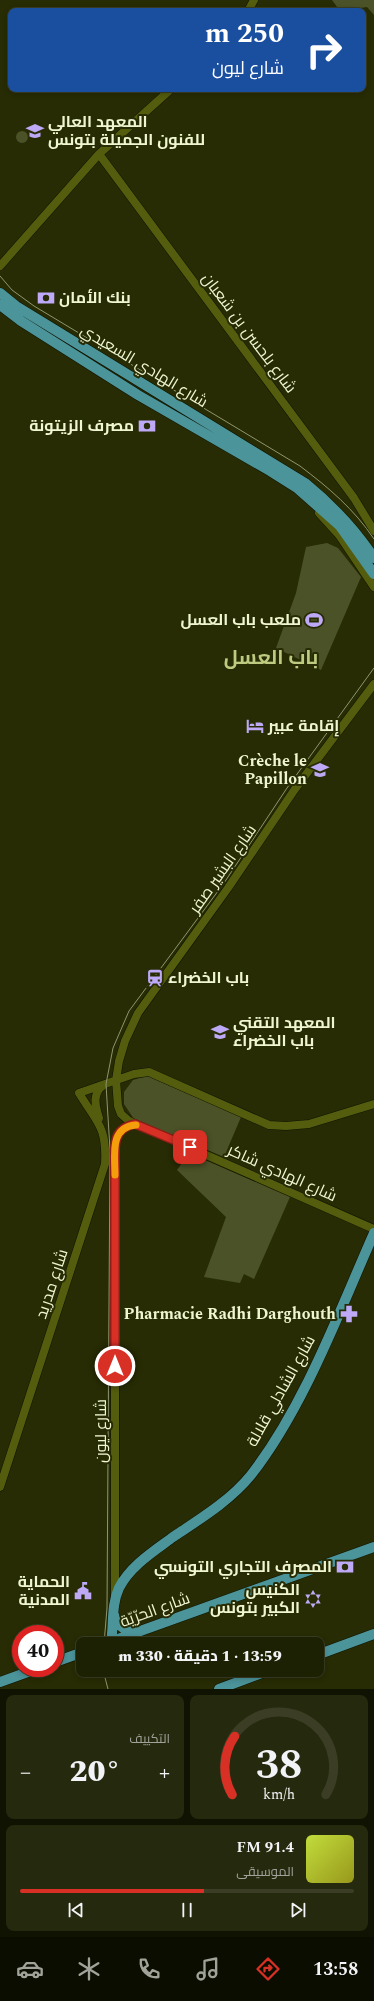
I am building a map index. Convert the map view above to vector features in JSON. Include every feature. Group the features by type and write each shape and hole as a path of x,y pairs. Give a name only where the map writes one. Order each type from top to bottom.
{"main road":[{"name":"شارع الهادي السعيدي","path":"0,293 20,309 272,467"},
{"name":"شارع الهادي السعيدي","path":"0,305 138,396 261,466 272,467"},
{"path":"272,467 305,483 329,503 362,540 374,558"},
{"path":"272,467 340,526 374,574"},
{"name":"شارع الشادلي قلالة","path":"109,1637 118,1590 131,1571 151,1553 216,1506 250,1475 287,1419 316,1364 374,1233"},
{"name":"شارع الحرّيّة","path":"124,1637 374,1547"},
{"path":"114,1609 120,1627 137,1632"},
{"path":"324,1652 374,1634"},
{"path":"64,1659 76,1654"},
{"path":"0,1682 14,1677"},
{"path":"219,1689 251,1677"}],"street":[{"path":"0,266 99,154 168,92"},
{"name":"شارع بلحسن بن شعبان","path":"99,154 354,498 374,532"},
{"path":"261,466 294,491 329,523 353,554 374,587"},
{"name":"شارع البشير صفر","path":"135,1124 124,1118 121,1114 118,1106 116,1080 119,1061 138,1013 228,888 295,789 374,684"},
{"path":"101,1125 95,1100 98,1091 106,1084 138,1072 151,1073 274,1125 309,1124 374,1104"},
{"name":"شارع مدريد","path":"0,1487 102,1179 106,1151 101,1125 79,1093 106,1084"},
{"name":"شارع الهادي شاكر","path":"135,1124 240,1168 374,1229"},
{"name":"شارع ليون","path":"114,1609 115,1147 117,1135 120,1131 135,1124"}],"green space":[{"path":"332,0 374,0 374,15 367,7 338,8"},
{"path":"22,131 26,133 28,137 26,141 22,143 18,141 16,137 18,133"},
{"name":"ملعب باب العسل","path":"327,543 338,548 361,577 321,670 276,648 296,593 306,547"},
{"path":"147,1076 241,1117 224,1157 134,1119 124,1104 124,1092 133,1080"},
{"path":"189,1153 290,1197 254,1279 244,1274 240,1283 204,1277 226,1217 177,1170"}],"tram line":[{"path":"0,276 12,290 34,306 300,466 321,482 340,500 358,518 374,539"},
{"path":"105,1637 107,1608 110,1150 106,1084 113,1048 129,1011 224,883 287,788 374,668"},
{"path":"105,1677 108,1689"}],"slow traffic":[{"path":"115,1175 115,1141 117,1135 124,1128 135,1124 136,1125"}],"place":[{"name":"المعهد العالي للفنون الجميلة بتونس","path":"35,131"},
{"name":"بنك الأمان","path":"46,298"},
{"name":"مصرف الزيتونة","path":"147,426"},
{"name":"ملعب باب العسل","path":"314,620"},
{"name":"إقامة عبير","path":"255,726"},
{"name":"Crèche le Papillon","path":"320,770"},
{"name":"باب الخضراء","path":"155,978"},
{"name":"المعهد التقني باب الخضراء","path":"220,1032"},
{"name":"Pharmacie Radhi Darghouth","path":"349,1314"},
{"name":"المصرف التجاري التونسي","path":"345,1567"},
{"name":"الحماية المدنية","path":"83,1591"},
{"name":"الكنيس الكبير بتونس","path":"313,1599"}],"district":[{"name":"باب العسل","path":"271,658"}],"route":[{"path":"115,1366 115,1141 117,1135 124,1128 135,1124 190,1147"}]}
